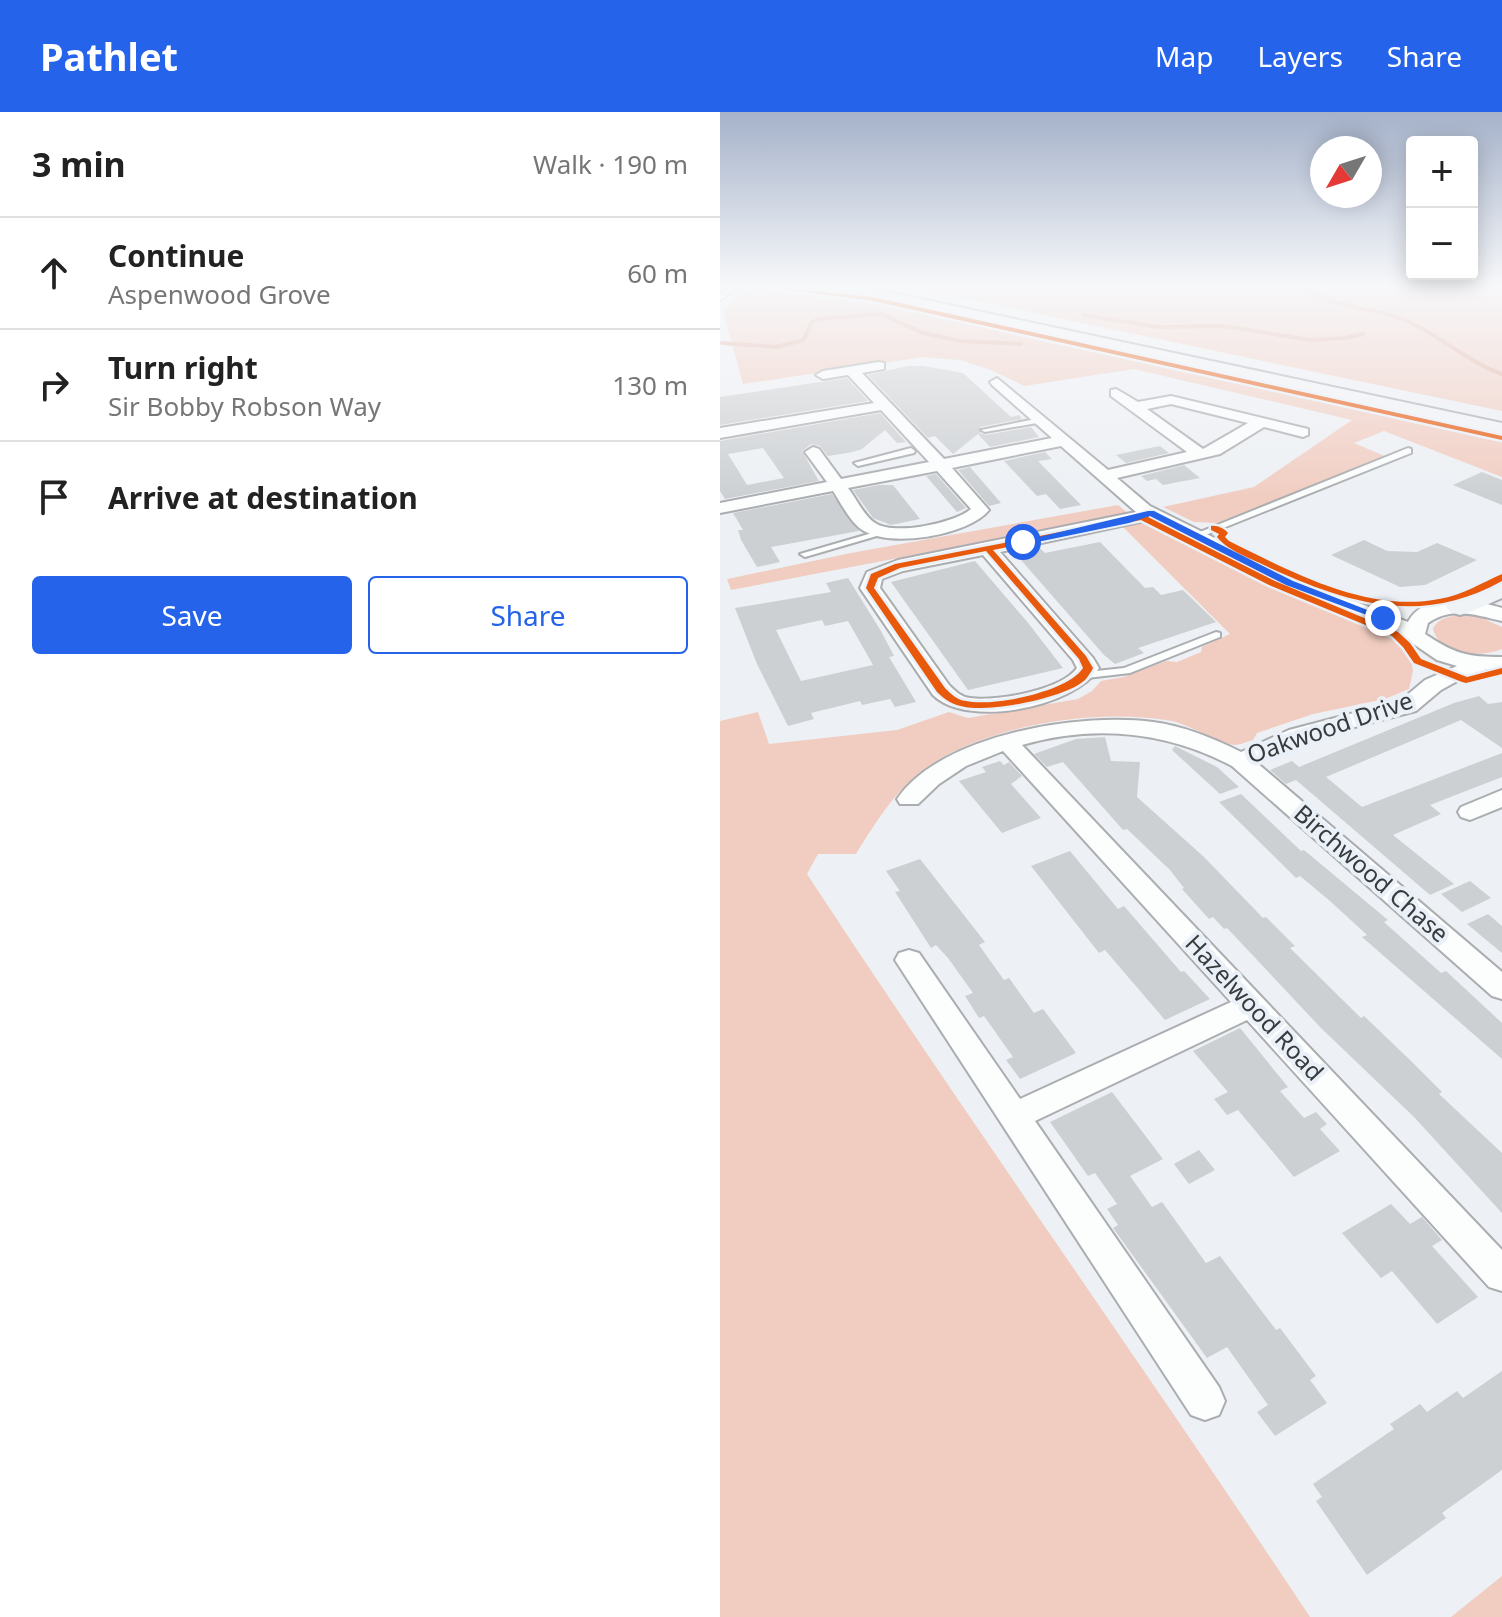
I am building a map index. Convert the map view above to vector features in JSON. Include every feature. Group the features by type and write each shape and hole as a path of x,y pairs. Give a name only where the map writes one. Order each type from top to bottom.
{"street":[{"path":"1166,357 1502,430"},
{"path":"1217,357 1502,417"},
{"path":"823,375 879,366"},
{"path":"813,452 867,526 882,533 904,534 958,523 976,516 980,507 852,371"},
{"path":"997,382 1087,462 1097,494 1119,490 1151,513 1195,536 1290,583 1344,602 1419,639 1444,656 1492,664"},
{"path":"1201,455 1120,396 1171,400 1303,432"},
{"path":"720,433 887,405"},
{"path":"1095,480 1201,455 1225,445 1261,422"},
{"path":"720,508 832,476 941,464 1063,441"},
{"path":"1060,460 1066,466 1087,462"},
{"path":"832,476 858,463"},
{"path":"988,549 1083,658 1088,668 1087,675 1067,688 991,705 959,703 941,690 872,590 870,582 877,574 893,568 988,549 1129,521 1151,513"},
{"path":"1419,639 1418,620 1502,588"},
{"path":"1344,602 1391,609 1446,608 1502,615"},
{"name":"Oakwood Drive","path":"1419,639 1433,685"},
{"name":"Oakwood Drive","path":"909,799 941,771 1006,741 1081,729 1151,728 1195,739 1240,761 1297,735 1400,709 1423,697 1433,685 1453,674 1492,664"},
{"name":"Hazelwood Road","path":"1006,741 1502,1275"},
{"name":"Birchwood Chase","path":"1240,761 1502,988"},
{"path":"1470,812 1502,798"},
{"path":"909,960 1205,1401"},
{"path":"1014,1116 1251,1005"}],"lane":[{"path":"977,421 988,433 1040,420"},
{"path":"858,463 911,451"},
{"path":"1195,536 1408,451"},
{"path":"805,554 882,533"},
{"path":"1087,675 1126,671 1216,635"}],"shaded area":[{"path":"736,357 921,357 743,384"},
{"path":"926,357 1123,357 1502,441 1502,477 1384,431 1354,443 1387,457 1217,523 1194,522 1163,507 1254,487 1352,420 1134,369 1024,386 991,370 960,360"},
{"path":"1245,357 1502,357 1502,411"},
{"path":"1118,505 1129,514 731,590 727,579 851,553"},
{"path":"1144,522 1269,585 1392,635 1410,654 1413,671 1409,689 1385,699 1313,714 1257,733 1253,740 1237,745 1219,741 1175,722 1138,717 1078,718 1016,729 960,749 922,771 900,792 856,854 818,854 807,874 1310,1617 720,1617 720,721 758,712 769,744 897,730 949,712 968,718 1078,699 1101,681 1123,677 1166,661 1177,662 1201,652 1202,647 1230,634 1122,526"},
{"path":"1464,615 1482,618 1502,627 1502,649 1473,654 1452,650 1444,645 1437,638 1433,629 1435,625 1446,618"},
{"path":"1502,1576 1502,1617 1451,1617"}],"building":[{"path":"908,366 963,373 1011,417 1019,415 1022,419 980,427 980,433 986,435 1031,427 1039,437 990,447 978,434 953,454 935,436 928,438 868,375"},
{"path":"847,378 868,401 720,425 720,397"},
{"path":"880,413 906,442 897,443 885,430 862,449 853,452 828,456 820,446 811,444 802,451 819,481 725,499 720,491 720,441","holes":["763,448 784,478 747,485 728,454"]},
{"path":"1160,446 1169,453 1126,463 1116,455"},
{"path":"1045,452 1052,459 1038,461 1081,505 1060,509 1046,494 1037,496 1004,461"},
{"path":"1184,465 1200,478 1163,485 1156,479 1147,481 1141,476"},
{"path":"970,467 1001,503 989,506 958,470"},
{"path":"1482,472 1502,480 1502,505 1453,485"},
{"path":"936,474 966,508 957,512 926,476"},
{"path":"893,485 920,519 891,525 873,518 853,490"},
{"path":"832,494 859,531 771,547 780,562 757,567 741,540 738,530 743,530 733,513"},
{"path":"1364,540 1387,551 1417,552 1437,543 1477,560 1425,585 1400,587 1331,555"},
{"path":"1100,542 1145,588 1153,587 1161,595 1183,590 1216,622 1138,648 1144,653 1115,664 1014,552 1039,547 1045,553"},
{"path":"975,561 1063,668 968,690 891,582"},
{"path":"848,578 881,631 894,656 889,657 916,702 895,707 890,699 862,705 860,701 811,713 814,719 788,726 757,664 735,608 831,592 826,583","holes":["822,620 825,626 848,621 873,665 801,681 776,630"]},
{"path":"1479,696 1488,704 1502,702 1502,748 1461,720 1326,777 1362,807 1502,753 1502,777 1430,805 1441,814 1393,835 1454,884 1430,895 1296,780 1286,784 1270,770 1292,761 1299,767 1454,703"},
{"path":"1105,737 1111,761 1140,762 1137,797 1204,857 1263,918 1266,917 1295,946 1290,948 1361,1018 1364,1016 1410,1060 1442,1092 1439,1094 1502,1153 1502,1213 1414,1117 1321,1028 1227,928 1224,929 1213,917 1209,919 1182,889 1170,870 1127,829 1123,830 1063,762 1047,767 1034,754 1076,739"},
{"path":"1175,746 1217,767 1239,787 1220,794 1172,750"},
{"path":"1000,761 1004,765 1009,762 1022,776 1011,784 1041,818 1002,833 959,781 986,772 982,767"},
{"path":"1241,794 1301,851 1304,850 1388,920 1384,922 1441,973 1446,971 1502,1023 1502,1059 1362,937 1367,935 1330,901 1300,876 1296,878 1219,802"},
{"path":"1070,851 1118,909 1124,906 1181,972 1184,971 1210,999 1165,1020 1105,950 1099,953 1031,866"},
{"path":"920,859 985,942 979,945 1004,980 1009,978 1034,1013 1043,1009 1076,1053 1020,1079 1006,1060 1013,1057 984,1016 979,1018 965,996 973,993 936,945 931,948 895,892 900,891 886,871"},
{"path":"1470,881 1491,898 1462,912 1441,894"},
{"path":"1488,914 1502,926 1502,953 1467,924"},
{"path":"1240,1028 1288,1087 1280,1091 1304,1118 1316,1112 1327,1124 1320,1129 1340,1151 1294,1177 1238,1110 1227,1115 1214,1099 1228,1092 1193,1051"},
{"path":"1112,1092 1163,1159 1130,1176 1152,1207 1162,1202 1206,1263 1220,1256 1276,1330 1280,1328 1316,1376 1310,1380 1327,1403 1275,1436 1257,1412 1268,1405 1227,1347 1207,1358 1113,1228 1118,1225 1107,1209 1117,1204 1095,1173 1088,1176 1050,1122"},
{"path":"1199,1150 1215,1170 1189,1184 1174,1164"},
{"path":"1391,1204 1410,1224 1422,1217 1442,1240 1432,1246 1478,1297 1437,1324 1392,1271 1381,1278 1342,1233"},
{"path":"1502,1371 1502,1470 1442,1513 1446,1518 1367,1575 1316,1501 1322,1497 1313,1484 1394,1429 1390,1424 1420,1404 1427,1412 1457,1391 1463,1398"}],"waterway":[{"path":"1469,357 1502,374"}],"cycle path":[{"path":"1137,357 1502,438"},
{"path":"988,549 1083,658 1088,668 1082,677 1054,692 996,704 968,705 953,700 941,690 870,588 874,576 898,566 1129,521 1151,513"},
{"path":"1142,517 1272,583 1395,634 1417,661 1466,680 1502,671"},
{"path":"1214,528 1224,533 1221,537 1226,543 1282,570 1312,583 1376,601 1407,604 1439,602 1473,592 1502,577"}],"route":[{"path":"1023,542 1129,521 1151,513 1290,583 1383,618"}]}
